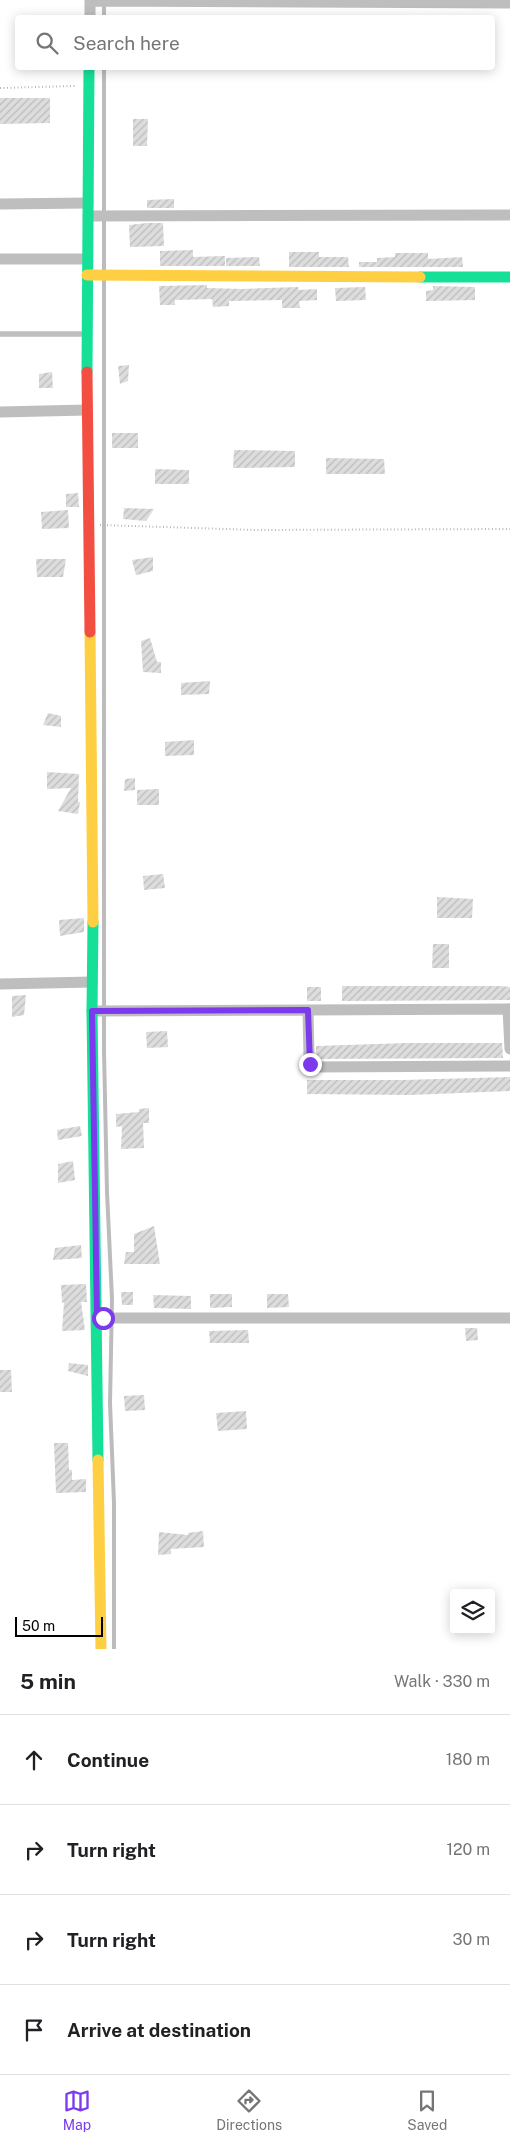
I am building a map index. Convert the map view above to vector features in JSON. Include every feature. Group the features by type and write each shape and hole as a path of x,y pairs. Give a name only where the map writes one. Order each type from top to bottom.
{"street":[{"path":"90,15 90,0 510,3"},
{"path":"89,70 88,203 92,216 87,259 90,275 87,334 94,858 92,982 100,1318 101,1649"},
{"path":"0,204 88,203"},
{"path":"92,216 510,215"},
{"path":"0,259 87,259"},
{"path":"90,275 510,277"},
{"path":"0,412 88,410"},
{"path":"0,984 92,982"},
{"path":"94,1011 509,1009 510,1049"},
{"path":"308,1010 308,1056 311,1067 510,1066"},
{"path":"100,1318 510,1318"}],"lane":[{"path":"0,334 87,334"}],"path":[{"path":"0,88 89,85"},
{"path":"96,525 257,530 510,529"}],"building":[{"path":"0,98 50,98 50,123 0,124"},
{"path":"133,119 148,119 147,146 133,146"},
{"path":"174,199 174,208 147,208 147,200"},
{"path":"163,223 164,246 130,247 129,225"},
{"path":"193,250 193,257 225,256 225,266 160,266 160,251"},
{"path":"289,252 319,252 319,257 348,257 349,267 289,267"},
{"path":"395,253 428,253 428,259 462,257 463,267 359,267 359,262 377,262 377,258 395,257"},
{"path":"259,257 260,266 226,266 226,258"},
{"path":"207,285 207,288 298,287 299,290 317,289 317,300 299,301 300,308 282,308 282,300 229,301 229,306 213,307 212,299 175,300 175,305 160,305 159,286"},
{"path":"433,286 475,287 475,300 426,301 426,291 433,290"},
{"path":"365,287 366,300 336,301 335,288"},
{"path":"129,365 128,381 120,384 118,366"},
{"path":"52,372 53,388 39,388 39,374"},
{"path":"112,433 138,433 138,448 112,448"},
{"path":"234,450 295,451 295,467 233,468"},
{"path":"326,458 384,459 385,474 326,474"},
{"path":"155,469 189,470 189,484 155,484"},
{"path":"78,493 79,507 66,507 66,494"},
{"path":"124,508 154,509 146,521 123,519"},
{"path":"68,510 69,528 42,529 41,512"},
{"path":"153,557 153,571 136,575 132,560"},
{"path":"36,559 66,559 63,577 37,577"},
{"path":"150,638 157,662 161,662 161,673 143,672 141,641"},
{"path":"210,681 209,694 181,695 181,683"},
{"path":"48,713 61,716 61,727 43,725"},
{"path":"194,740 194,755 165,756 165,742"},
{"path":"47,772 79,774 78,802 80,802 78,814 58,811 71,788 47,789"},
{"path":"135,778 135,790 124,791 125,779"},
{"path":"159,789 159,805 137,805 137,790"},
{"path":"163,874 165,888 144,890 143,876"},
{"path":"437,897 473,899 472,918 437,918"},
{"path":"84,918 84,932 60,936 59,920"},
{"path":"433,944 449,944 449,968 432,968"},
{"path":"342,986 501,986 510,987 510,1000 342,1001"},
{"path":"307,987 321,987 321,1001 307,1001"},
{"path":"26,995 24,1015 12,1017 12,996"},
{"path":"167,1031 168,1047 147,1048 146,1032"},
{"path":"407,1043 502,1043 503,1058 317,1059 316,1055 316,1046"},
{"path":"510,1077 510,1091 410,1095 307,1094 307,1080"},
{"path":"149,1108 149,1123 143,1123 144,1148 121,1149 122,1126 116,1127 116,1114 139,1112 139,1109"},
{"path":"80,1126 82,1136 58,1140 57,1130"},
{"path":"73,1161 75,1180 58,1183 58,1164"},
{"path":"154,1226 160,1264 124,1264 126,1252 134,1252 134,1234"},
{"path":"81,1245 82,1258 53,1260 55,1248"},
{"path":"86,1284 87,1302 81,1302 85,1330 62,1331 64,1302 62,1303 61,1285"},
{"path":"121,1292 133,1292 133,1305 122,1305"},
{"path":"210,1294 232,1294 232,1307 210,1308"},
{"path":"267,1294 288,1294 289,1307 267,1308"},
{"path":"153,1295 191,1296 191,1309 154,1308"},
{"path":"465,1328 477,1328 478,1340 466,1341"},
{"path":"248,1330 249,1343 210,1343 209,1331"},
{"path":"69,1363 88,1365 88,1376 68,1371"},
{"path":"0,1370 11,1370 12,1392 0,1392"},
{"path":"144,1395 145,1410 125,1411 124,1396"},
{"path":"246,1411 247,1429 218,1431 216,1413"},
{"path":"54,1443 68,1443 69,1470 72,1470 72,1480 86,1479 86,1492 56,1493"},
{"path":"203,1531 204,1547 171,1549 171,1554 158,1555 159,1532 188,1535 188,1533"}],"waterway":[{"path":"104,2 104,15"},
{"path":"104,70 104,273"},
{"path":"104,280 104,1051 107,1192 112,1299 110,1403 114,1503 114,1649"}],"traffic: fast":[{"path":"87,372 89,70"},
{"path":"420,277 510,277"},
{"path":"93,922 92,1011 98,1460"}],"traffic: slow":[{"path":"87,275 420,277"},
{"path":"90,632 93,922"},
{"path":"98,1460 101,1649"}],"traffic: jam":[{"path":"87,372 90,632"}],"route":[{"path":"103,1318 97,1318 92,1011 308,1010 308,1056 310,1064"}]}
